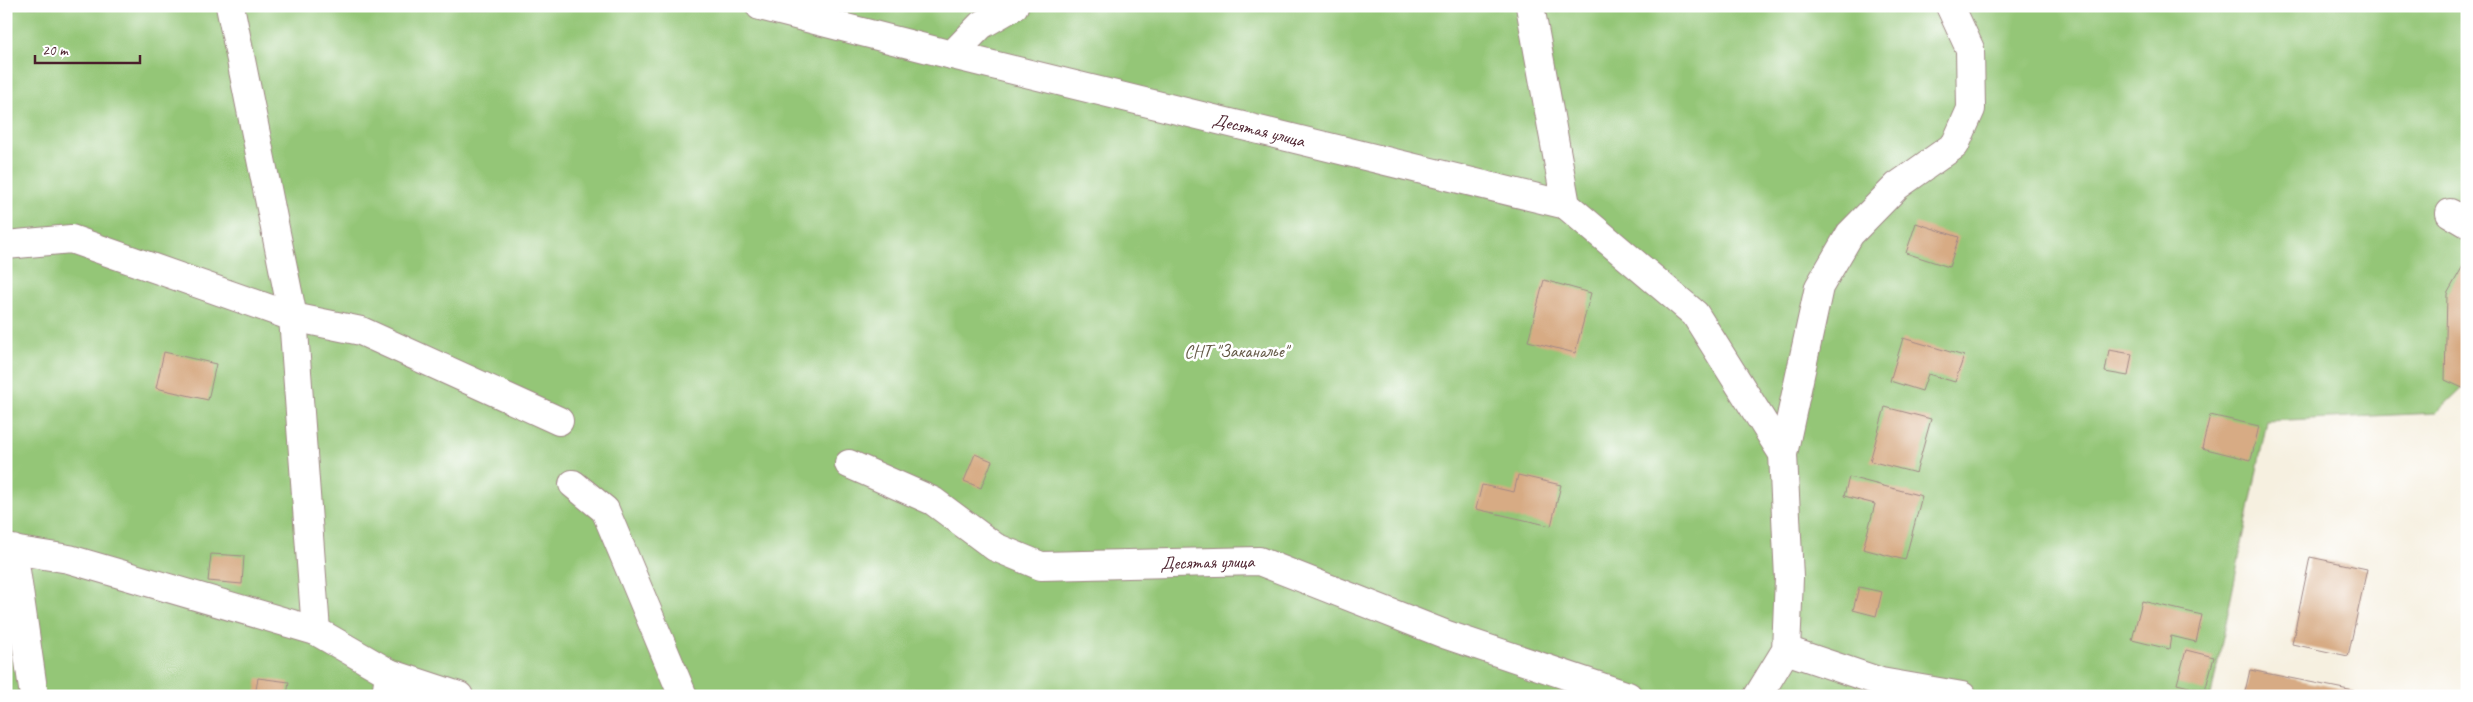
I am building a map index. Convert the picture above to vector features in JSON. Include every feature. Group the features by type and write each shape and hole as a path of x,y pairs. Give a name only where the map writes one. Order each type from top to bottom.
{"street":[{"path":"230,6 293,317 316,630"},
{"name":"Десятая улица","path":"760,6 952,55 1566,205"},
{"path":"952,55 981,25 1014,6"},
{"path":"1530,6 1566,205 1695,314 1783,454"},
{"path":"1758,696 1786,650 1789,578 1783,454 1820,287 1850,234 1897,186 1955,145 1971,109 1970,49 1950,6"},
{"path":"6,245 71,239 293,317 361,331 559,420"},
{"name":"Десятая улица","path":"849,464 934,501 995,547 1041,566 1259,560 1447,635 1628,696"},
{"path":"573,484 605,510 683,696"},
{"path":"34,696 10,549 69,559 316,630 388,684 459,696"},
{"path":"1786,650 1881,682 1962,696"}],"green space":[{"name":"СНТ \"Заканалье\"","path":"6,6 2467,6 2467,383 2436,413 2267,421 2211,696 6,696"}],"building":[{"path":"1916,223 1959,237 1949,267 1906,253"},
{"path":"2467,259 2467,390 2445,380 2447,294"},
{"path":"1544,280 1591,293 1575,353 1528,341"},
{"path":"1903,338 1964,356 1955,382 1928,374 1922,391 1890,381"},
{"path":"2109,350 2132,354 2128,376 2105,372"},
{"path":"164,352 216,364 208,400 156,388"},
{"path":"1885,407 1931,419 1916,473 1870,461"},
{"path":"2210,415 2259,426 2251,460 2202,448"},
{"path":"975,454 992,461 981,488 964,481"},
{"path":"1518,475 1561,485 1551,526 1476,509 1482,485 1514,492"},
{"path":"1849,477 1922,496 1905,560 1863,549 1875,504 1844,496"},
{"path":"211,554 244,556 242,584 208,581"},
{"path":"2310,557 2367,569 2348,656 2292,644"},
{"path":"1859,587 1882,592 1876,616 1853,610"},
{"path":"2142,601 2202,615 2196,642 2171,636 2169,649 2132,640"},
{"path":"2186,650 2214,657 2205,691 2177,684"},
{"path":"2250,670 2354,691 2353,696 2244,696"},
{"path":"258,678 289,682 287,696 255,696"}]}
